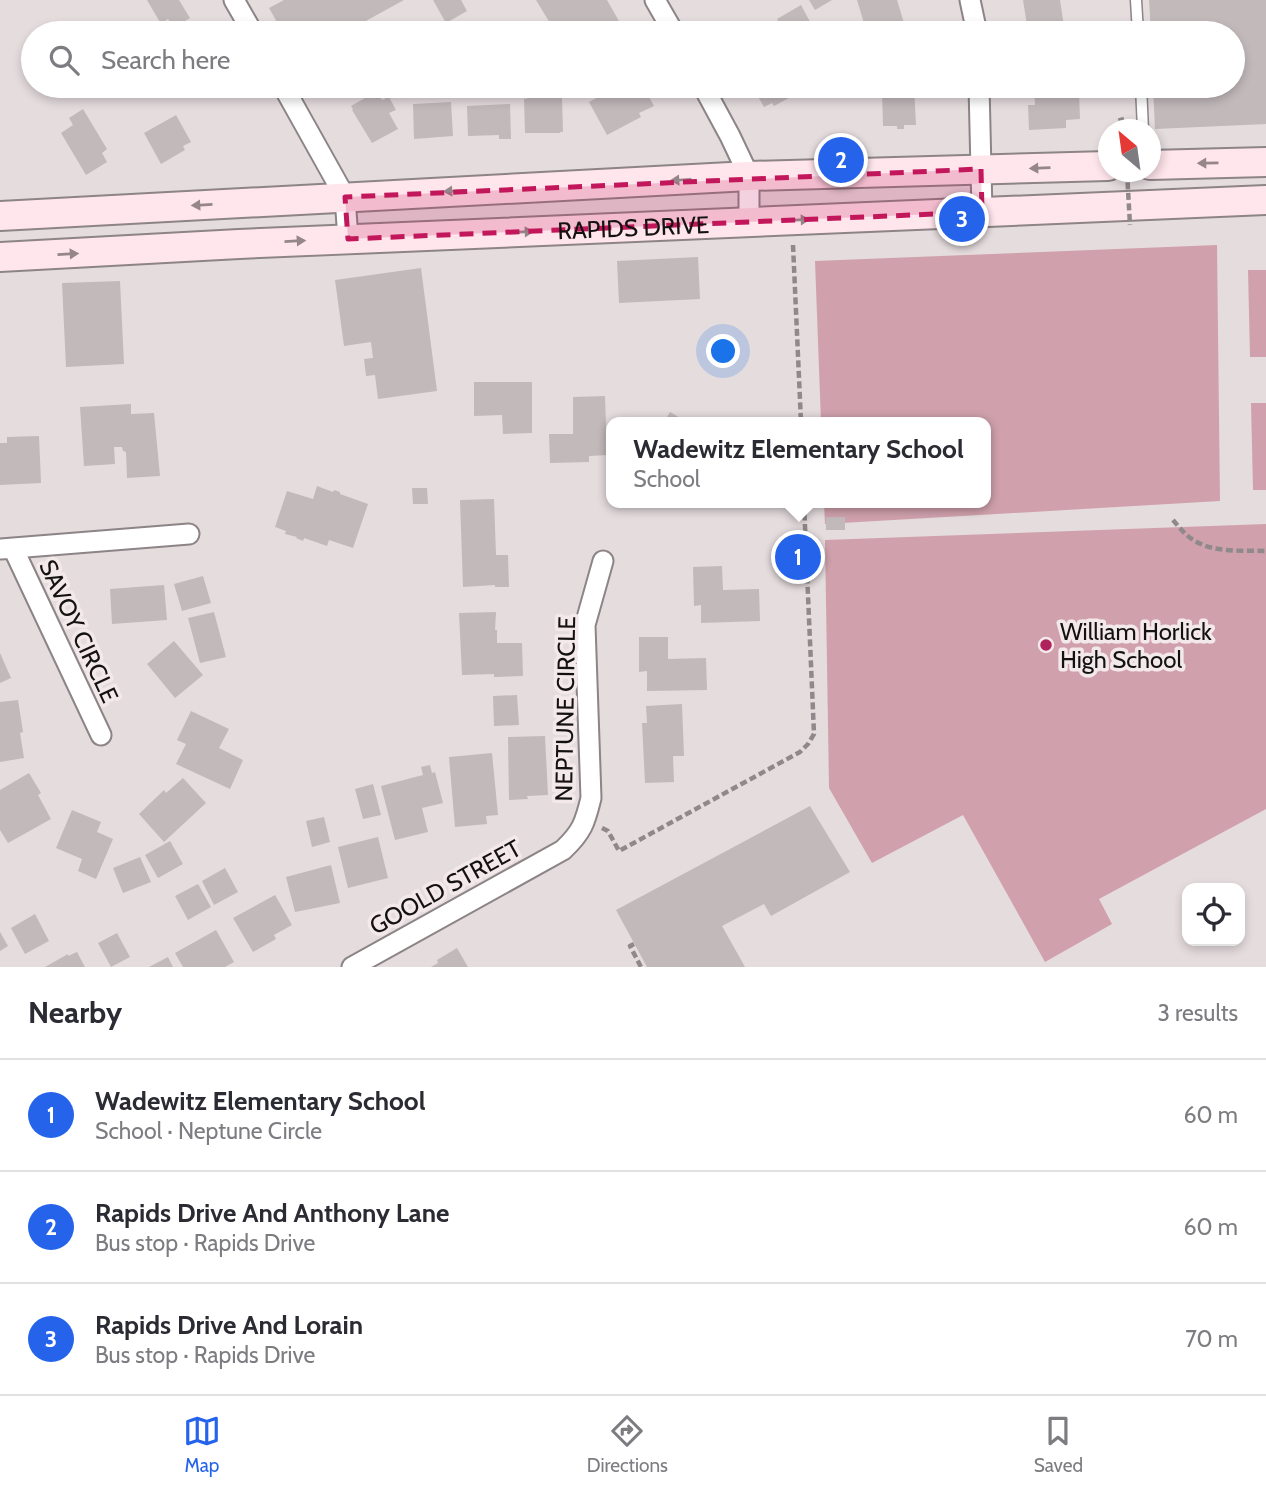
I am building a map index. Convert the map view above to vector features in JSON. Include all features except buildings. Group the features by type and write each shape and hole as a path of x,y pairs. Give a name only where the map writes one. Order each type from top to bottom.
{"street":[{"path":"234,0 246,21"},
{"path":"655,0 667,21"},
{"path":"970,0 974,21"},
{"path":"289,98 345,197 348,239"},
{"path":"709,98 750,176 749,222"},
{"path":"979,98 982,212"},
{"path":"1161,165 1266,162"},
{"name":"RAPIDS DRIVE","path":"4,216 750,176 1098,166"},
{"name":"RAPIDS DRIVE","path":"5,257 348,239 1266,200"},
{"path":"4,216 5,257"},
{"path":"7,548 189,534"},
{"name":"SAVOY CIRCLE","path":"7,548 100,735"},
{"name":"NEPTUNE CIRCLE","path":"563,850 577,837 591,798 586,625 603,561"},
{"name":"GOOLD STREET","path":"352,967 563,850"}],"lane":[{"path":"1136,0 1137,21"},
{"path":"1142,98 1142,119"}],"path":[{"path":"1128,182 1130,225"},
{"path":"792,220 801,417"},
{"path":"586,818 608,831 619,851 800,752 808,744 814,734 804,508"},
{"path":"1173,520 1188,537 1205,547 1266,551"},
{"path":"635,944 629,946 641,967"}],"highlighted area":[{"path":"981,169 982,212 348,239 345,197"}],"shaded area":[{"path":"1217,245 1220,501 825,524 824,508 991,508 991,417 821,417 815,261"},
{"path":"1248,270 1266,270 1266,357 1250,357"},
{"path":"1251,403 1266,403 1266,490 1253,490"},
{"path":"1266,524 1266,809 1099,899 1112,924 1045,962 963,815 872,863 829,788 825,540"}],"place":[{"name":"Rapids Drive And Anthony Lane","path":"841,160"},
{"name":"Rapids Drive And Lorain","path":"962,219"},
{"name":"Wadewitz Elementary School","path":"798,557"},
{"name":"William Horlick High School","path":"1046,645"}]}
